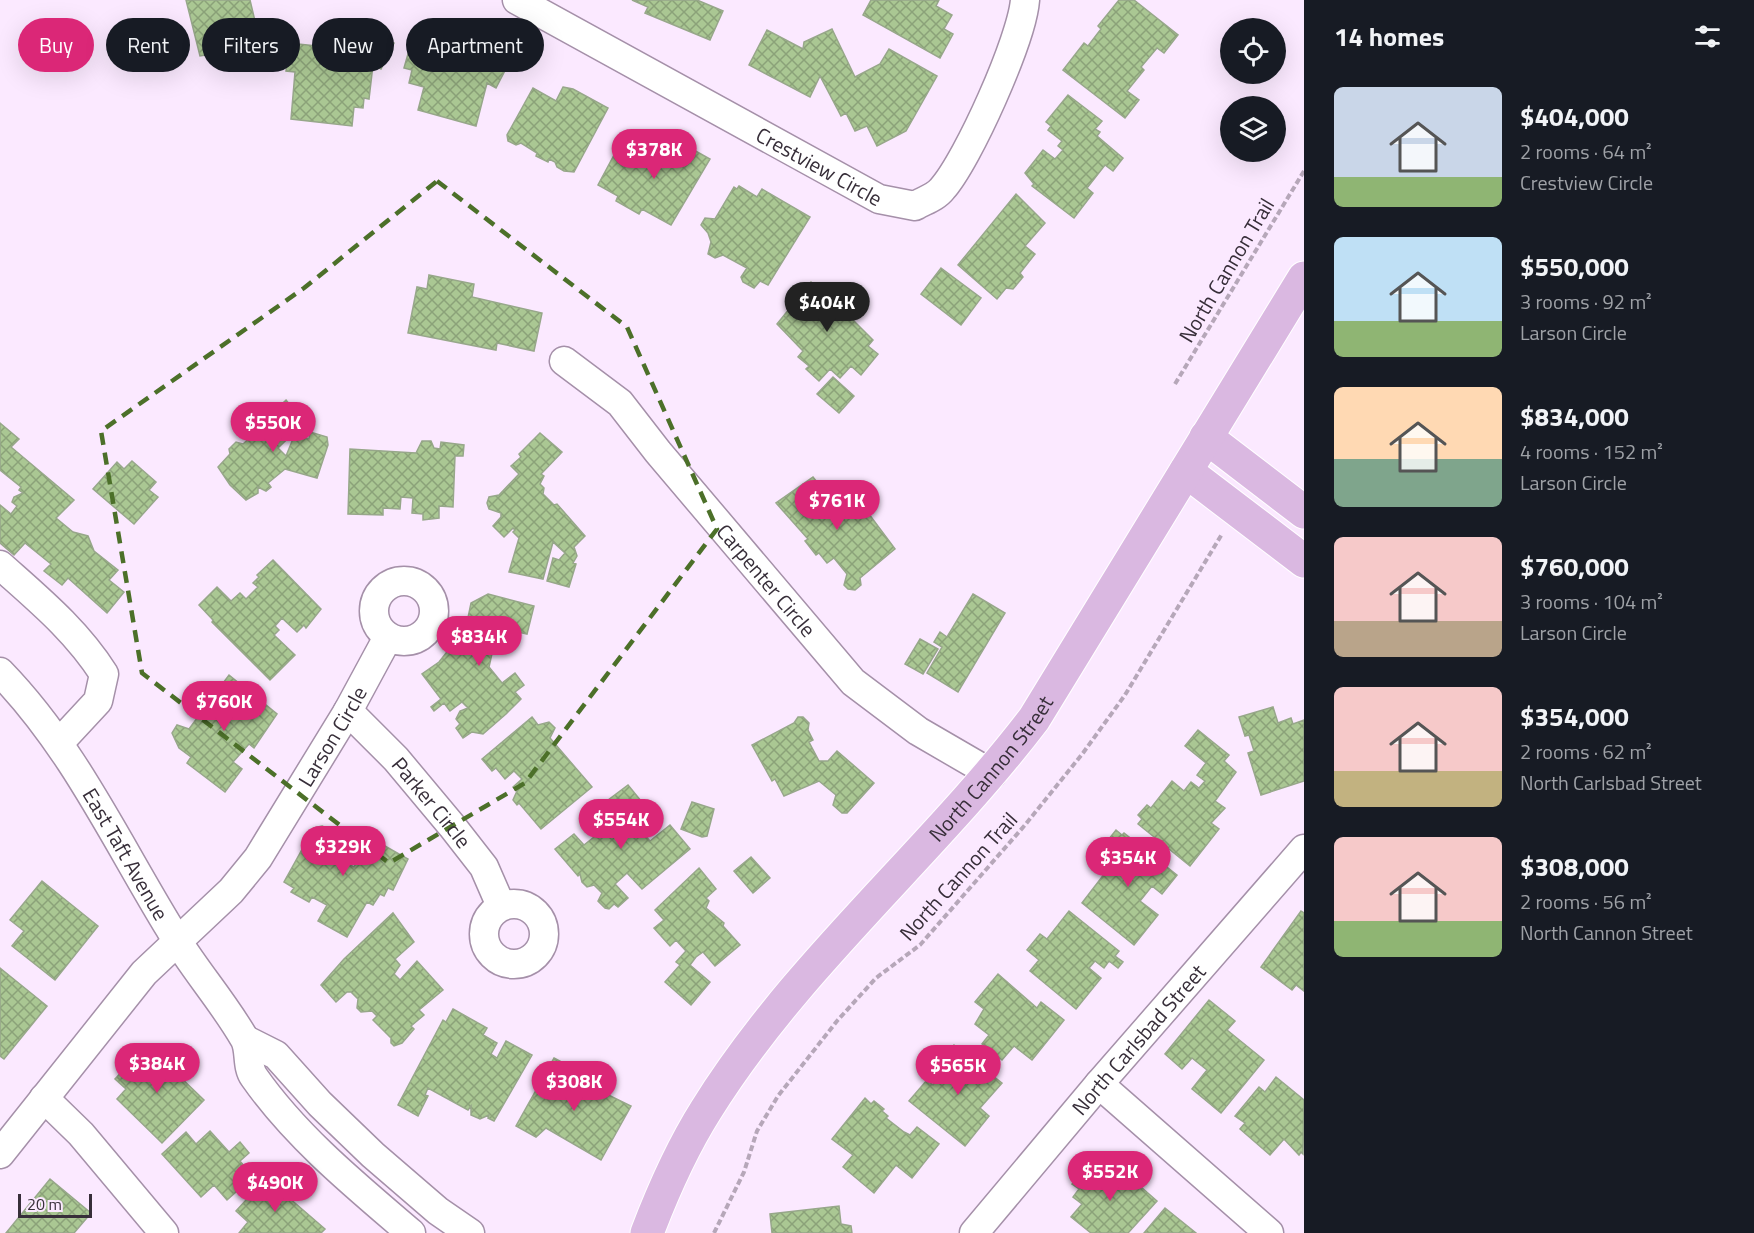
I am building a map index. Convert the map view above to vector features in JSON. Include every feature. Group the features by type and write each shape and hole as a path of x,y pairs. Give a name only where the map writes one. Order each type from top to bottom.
{"main road":[{"name":"North Cannon Street","path":"647,1233 660,1198 706,1110 782,1004 992,774 1034,719 1304,278"},
{"path":"1206,437 1304,512"},
{"path":"1186,471 1304,561"}],"street":[{"name":"Crestview Circle","path":"518,0 879,199 915,206 941,191 960,164 1007,64 1025,0"},
{"name":"Carpenter Circle","path":"564,361 620,403 658,452 853,682 918,731 992,774"},
{"path":"0,565 58,616 87,647 104,674 98,701 59,743"},
{"name":"Larson Circle","path":"0,1154 144,973 231,891 258,858 348,711 388,638"},
{"name":"East Taft Avenue","path":"0,672 59,743 93,793 176,941 246,1040 252,1074 300,1131 349,1179 411,1233"},
{"name":"Parker Circle","path":"348,711 396,759 452,826 484,867 501,906"},
{"name":"North Carlsbad Street","path":"974,1233 1099,1084 1304,849"},
{"name":"East Taft Avenue","path":"246,1040 276,1055 320,1104 373,1155 438,1211 470,1233"},
{"path":"1099,1084 1269,1233"},
{"path":"44,1098 81,1134 164,1233"}],"path":[{"name":"North Cannon Trail","path":"1175,384 1304,171"},
{"name":"North Cannon Trail","path":"714,1233 744,1172 757,1131 778,1096 837,1021 876,978 920,945 1025,825 1083,753 1125,695 1222,533"}],"highlighted area":[{"path":"437,181 627,327 717,529 525,783 389,863 142,673 101,431 304,288"}],"building":[{"path":"186,0 250,0 254,18 202,18 202,56 200,56"},
{"path":"632,0 697,0 723,11 710,40 645,13 648,7"},
{"path":"871,0 939,0 936,6 952,15 944,29 953,34 940,58 863,15"},
{"path":"1119,0 1134,0 1178,35 1164,53 1157,48 1141,67 1144,70 1127,91 1139,100 1125,118 1063,70 1084,43 1088,46 1101,29 1098,26"},
{"path":"832,29 855,77 880,64 889,49 937,76 906,131 877,146 867,126 855,131 846,113 841,116 820,76 810,97 749,65 767,30 803,49 804,42"},
{"path":"300,44 312,45 312,72 372,72 369,99 364,98 363,108 354,107 352,126 291,119 295,72 300,72"},
{"path":"412,72 504,72 496,88 487,83 476,126 418,110 424,87 409,83"},
{"path":"563,87 573,89 608,108 574,172 564,171 557,167 555,162 549,159 548,162 536,156 537,153 521,143 516,145 508,141 507,135 533,88 556,101"},
{"path":"1068,95 1102,121 1095,129 1100,132 1097,136 1123,158 1113,171 1105,165 1087,188 1093,193 1074,218 1032,186 1034,184 1025,173 1043,150 1055,159 1063,150 1058,146 1062,141 1048,130 1051,126 1046,122"},
{"path":"674,139 710,159 671,225 642,209 639,214 616,201 618,196 598,185 621,142 660,164"},
{"path":"739,186 757,197 762,189 810,217 768,285 760,281 754,288 743,282 741,277 747,268 723,255 715,258 708,254 711,242 708,233 701,225 705,218 715,219 734,187 737,189"},
{"path":"1016,194 1045,223 1025,246 1035,254 1020,273 1023,277 1013,289 1006,288 997,299 958,265"},
{"path":"941,268 981,298 961,325 921,294"},
{"path":"429,275 474,284 472,297 542,313 534,351 497,343 496,350 408,333 417,287 427,289"},
{"path":"811,282 819,289 825,283 854,309 848,315 873,340 868,346 878,354 861,375 851,366 840,378 830,369 819,381 806,369 809,366 798,357 803,351 777,324"},
{"path":"833,377 854,396 839,413 817,394"},
{"path":"286,400 304,423 278,448 286,456 295,434 309,439 310,432 327,437 328,445 317,478 285,469 268,483 271,487 266,491 258,487 258,493 246,500 230,485 218,467 230,454 229,449 236,442 243,444 252,436 247,431 257,421 260,425"},
{"path":"0,423 19,439 11,447 74,500 56,518 73,532 88,536 94,551 118,570 109,580 124,592 107,613 68,578 62,585 44,571 51,564 25,543 14,555 0,543 0,505 11,514 17,506 12,502 14,497 23,493 19,490 21,487 0,470"},
{"path":"540,433 562,452 541,474 544,476 540,484 544,488 543,494 554,505 557,504 585,536 574,547 577,556 573,563 576,564 569,587 547,581 553,558 559,560 565,553 553,542 543,579 509,572 519,538 513,532 515,530 513,528 504,537 493,526 501,517 501,513 489,509 487,503 489,497 499,495 519,474 511,466 521,457 519,454"},
{"path":"422,441 431,441 434,448 440,449 441,442 464,445 463,456 455,456 453,507 439,506 439,518 423,520 423,514 412,513 413,498 401,497 400,509 383,508 383,515 348,514 350,449 416,453"},
{"path":"132,461 156,482 149,490 158,497 134,524 93,489 117,462 124,469"},
{"path":"813,477 843,515 860,502 895,549 860,578 861,585 855,590 848,589 844,585 847,574 834,558 827,563 819,553 816,555 805,541 808,539 776,503"},
{"path":"273,560 321,609 306,628 304,625 297,632 282,618 275,626 279,630 274,635 295,655 270,680 212,622 213,620 199,605 217,587 231,601 240,593 246,599 258,587 253,583 259,577 257,575"},
{"path":"488,594 534,606 527,634 518,632 519,627 503,622 500,632 497,631 489,667 502,683 515,673 524,685 515,692 521,699 483,734 472,732 463,738 456,728 460,724 456,719 460,711 468,708 462,702 450,711 444,703 434,711 431,707 441,699 422,674 439,662 454,643 463,642 471,603"},
{"path":"973,594 1005,613 958,692 927,673 942,647 934,642 940,632 947,637"},
{"path":"920,639 938,649 923,674 905,664"},
{"path":"229,675 277,714 254,748 249,744 233,762 242,769 225,792 187,763 191,757 179,748 172,733 177,725 189,729"},
{"path":"1273,707 1278,723 1291,718 1293,724 1304,720 1304,781 1261,795 1248,753 1254,751 1249,735 1245,736 1239,717"},
{"path":"532,717 538,725 549,722 555,728 550,738 592,787 541,829 519,803 517,805 513,800 517,791 513,787 522,779 514,771 505,779 496,768 492,771 482,759"},
{"path":"798,717 803,717 809,723 808,730 813,740 809,742 819,761 828,761 837,751 874,783 847,813 842,813 833,805 836,795 819,781 784,796 775,779 772,781 752,745 794,723"},
{"path":"1198,730 1229,755 1224,761 1236,772 1215,801 1225,808 1211,823 1219,829 1190,866 1138,824 1142,819 1138,815 1147,805 1151,808 1172,781 1184,791 1191,782 1199,788 1205,781 1197,775 1206,763 1185,746"},
{"path":"628,785 641,801 628,812 638,818 638,825 632,830 635,833 640,830 650,841 670,825 690,849 642,889 627,873 615,884 628,898 618,907 614,904 609,909 598,901 602,893 594,885 587,887 582,882 580,874 578,876 555,849 574,834 584,845 604,829 591,813"},
{"path":"692,802 714,809 707,836 702,837 681,829"},
{"path":"322,826 349,839 349,844 338,858 338,869 342,871 348,864 354,867 371,838 408,859 393,890 388,888 384,896 380,894 373,905 367,902 347,937 318,921 327,905 312,897 309,902 291,892 294,888 284,882 314,828"},
{"path":"1116,830 1122,835 1124,833 1177,875 1162,894 1152,886 1140,901 1158,915 1134,945 1082,903 1112,864 1103,857 1114,843 1109,839"},
{"path":"751,857 770,878 753,893 734,871"},
{"path":"699,868 716,889 706,898 709,901 706,908 724,923 723,926 740,945 715,966 703,952 696,957 690,965 710,982 691,1005 665,982 680,965 676,962 686,951 676,940 670,946 654,928 664,920 655,910"},
{"path":"42,881 98,926 55,980 12,946 24,931 10,920"},
{"path":"1069,911 1119,951 1115,956 1123,962 1118,968 1109,961 1104,968 1095,961 1089,968 1101,978 1076,1009 1030,971 1039,960 1027,950 1040,934 1047,939"},
{"path":"1301,911 1304,913 1304,991 1296,985 1292,990 1261,967"},
{"path":"393,913 414,942 395,959 400,965 394,974 400,980 417,961 443,990 419,1010 424,1015 411,1026 414,1029 402,1043 394,1046 391,1038 373,1020 377,1016 372,1011 361,1012 357,1008 358,999 351,992 347,992 336,1002 321,985 344,959"},
{"path":"0,968 47,1006 4,1059 0,1056"},
{"path":"998,974 1037,1008 1041,1002 1064,1020 1032,1060 1014,1046 1002,1060 982,1044 989,1035 975,1024 984,1009 975,1002"},
{"path":"1209,1000 1235,1021 1227,1030 1264,1060 1221,1113 1192,1089 1207,1070 1192,1058 1182,1069 1165,1054"},
{"path":"453,1009 487,1028 483,1035 497,1043 491,1054 497,1058 506,1041 532,1055 494,1121 488,1118 489,1115 480,1119 471,1115 471,1106 468,1110 428,1088 425,1095 428,1096 418,1116 398,1105 443,1020 446,1022"},
{"path":"147,1045 204,1100 162,1143 117,1099 126,1089 115,1079"},
{"path":"954,1045 1002,1083 980,1108 989,1116 965,1146 909,1101 927,1080 933,1085 948,1066 946,1055"},
{"path":"554,1058 571,1067 568,1072 576,1076 567,1093 574,1097 582,1082 631,1106 601,1160 546,1128 536,1137 516,1126"},
{"path":"1276,1077 1304,1100 1303,1154 1301,1152 1299,1155 1284,1139 1270,1155 1240,1129 1245,1123 1235,1116 1259,1087 1265,1092"},
{"path":"865,1098 871,1104 874,1101 884,1109 882,1111 888,1116 886,1118 904,1132 910,1135 917,1127 939,1144 912,1178 896,1165 874,1193 843,1167 853,1155 832,1139"},
{"path":"210,1131 229,1152 240,1142 249,1153 240,1161 253,1177 227,1200 214,1185 201,1197 162,1154 186,1132 196,1144"},
{"path":"1099,1165 1118,1180 1124,1172 1157,1201 1128,1233 1091,1233 1071,1217 1082,1204 1073,1197 1079,1189 1072,1184 1085,1168 1092,1174"},
{"path":"266,1178 325,1229 321,1233 239,1233 248,1222 236,1211"},
{"path":"50,1179 91,1213 74,1233 6,1233"},
{"path":"839,1206 841,1224 851,1226 852,1233 772,1233 770,1214"},
{"path":"1165,1208 1196,1233 1144,1233"}]}
